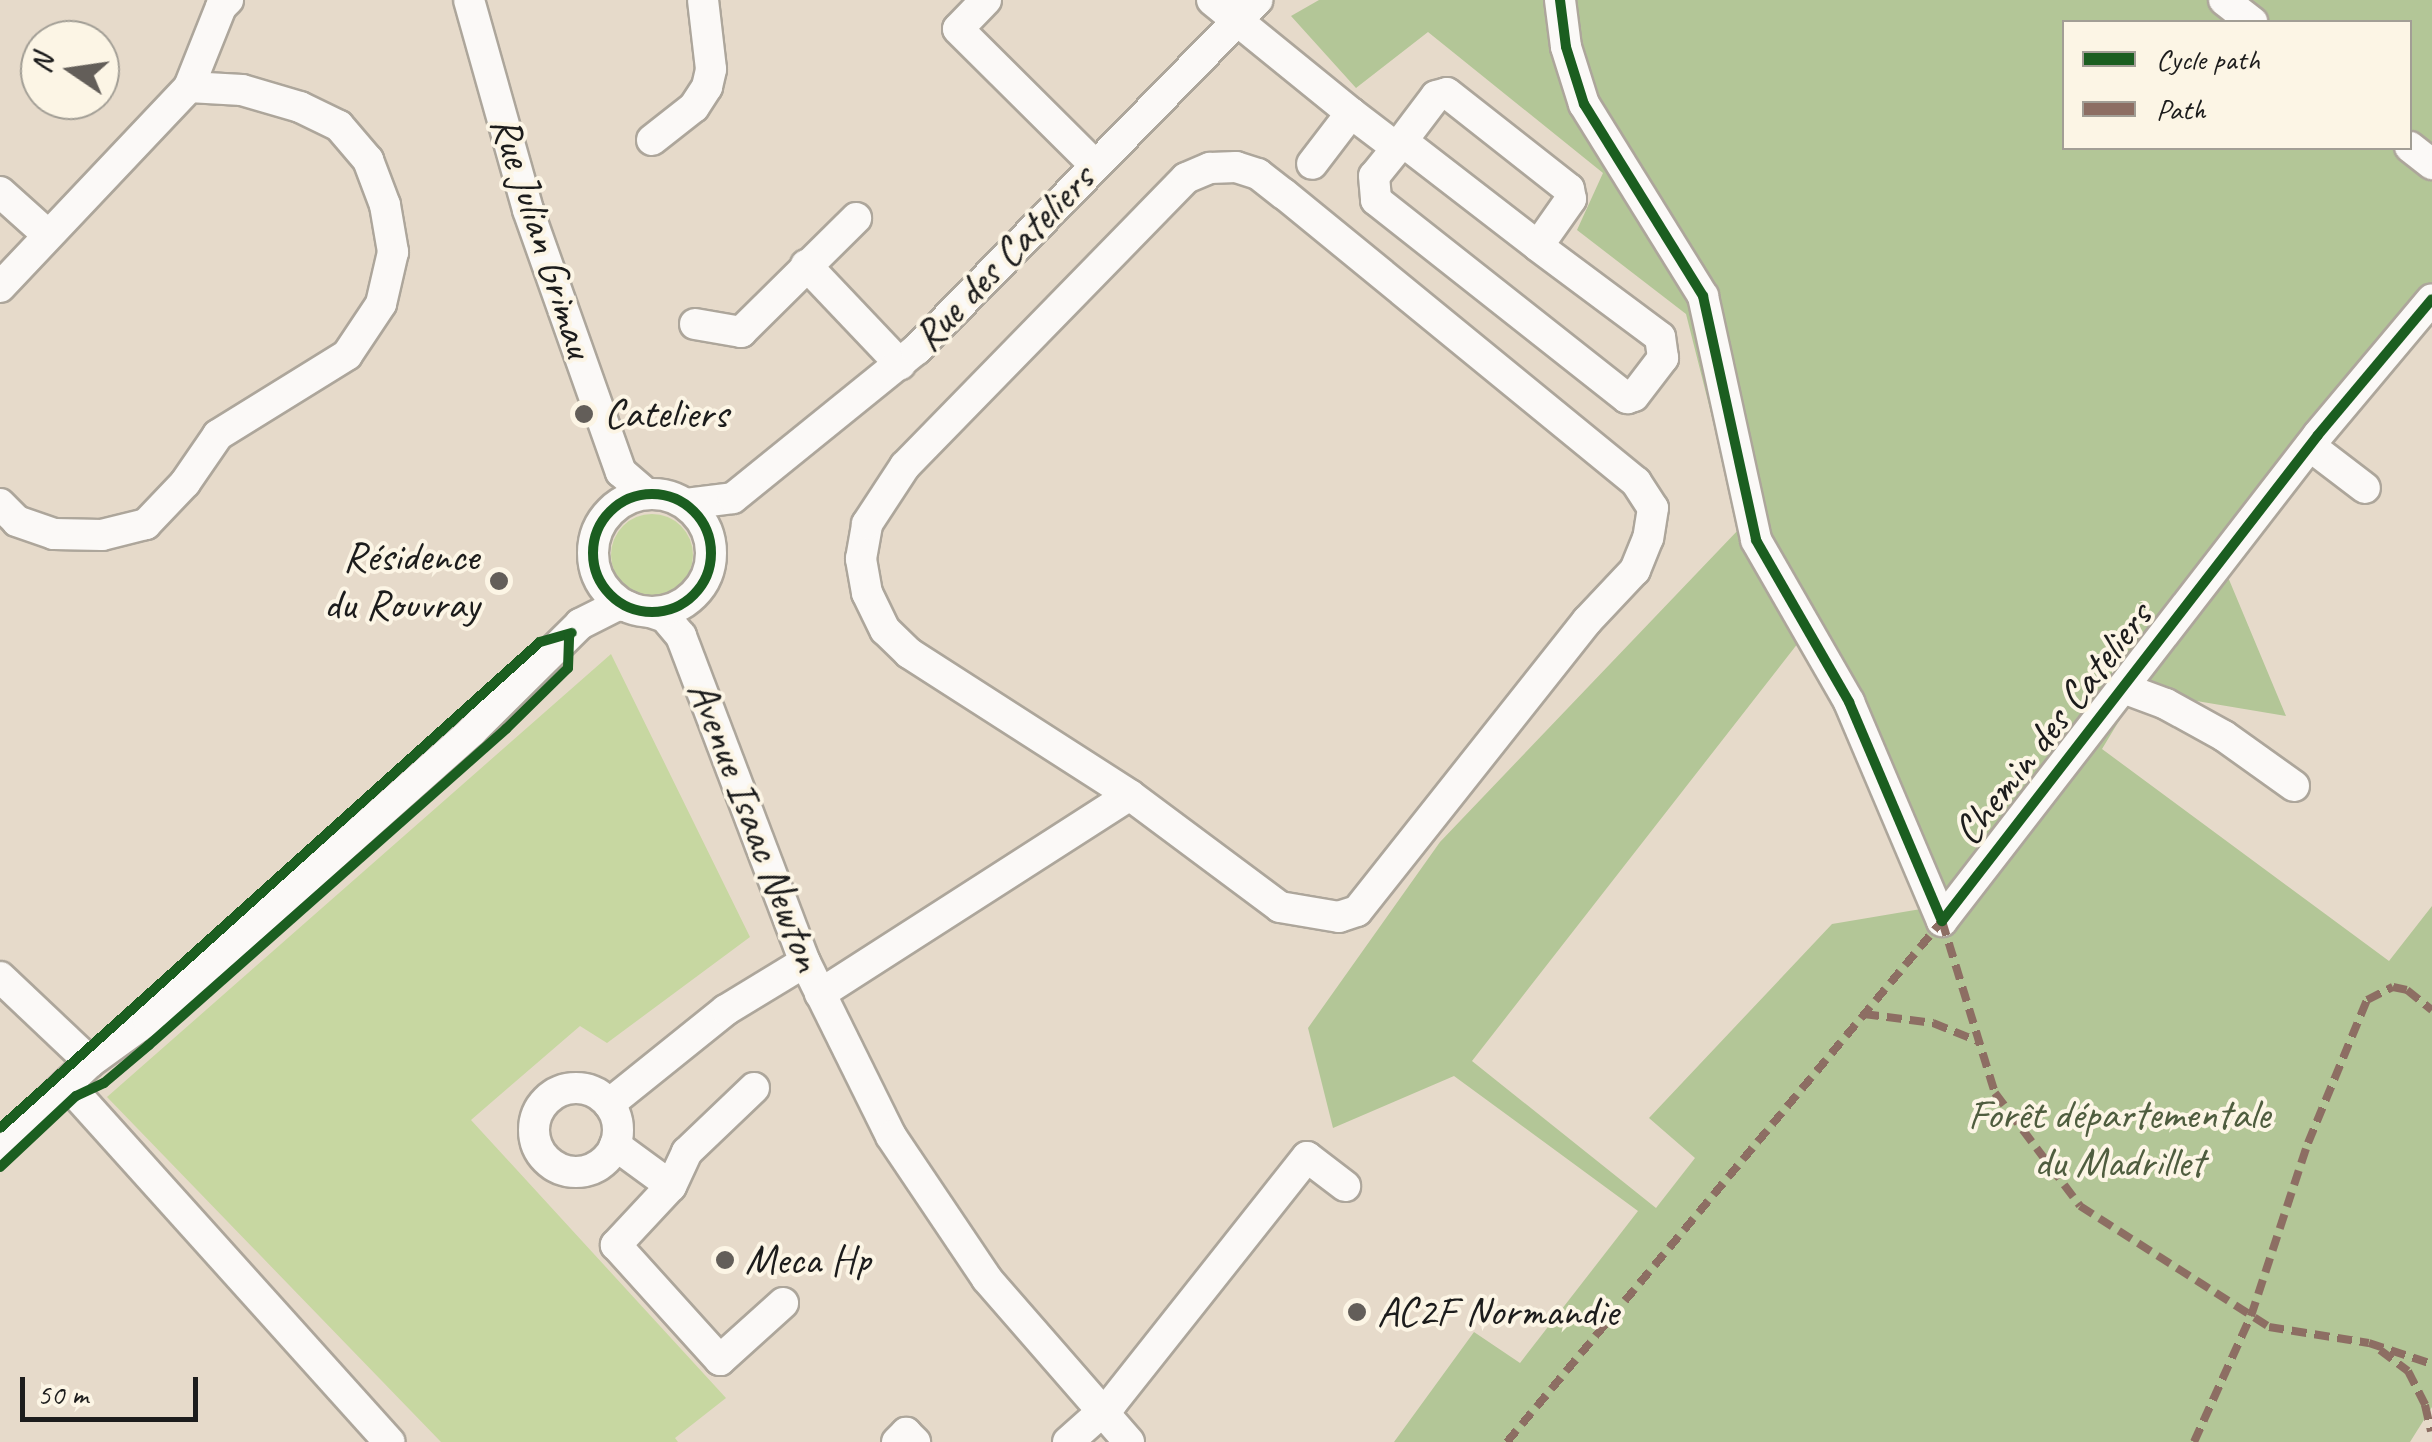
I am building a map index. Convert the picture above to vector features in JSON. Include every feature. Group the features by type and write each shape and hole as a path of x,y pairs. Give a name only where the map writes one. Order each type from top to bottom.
{"street":[{"path":"0,287 189,87 221,7 228,0"},
{"name":"Rue Julian Grimau","path":"469,0 528,210 621,472 646,494"},
{"path":"652,140 694,107 707,87 711,69 703,0"},
{"path":"986,0 958,29 1094,164"},
{"path":"1212,0 1248,10 1352,113 1400,144 1660,337 1663,358 1634,396 1627,398 1376,200 1374,176 1400,144 1436,96 1448,94 1569,189 1571,199 1538,246"},
{"name":"Chemin des Cateliers","path":"1560,0 1566,47 1584,104 1703,296 1756,540 1849,702 1942,921 2314,440 2432,298"},
{"path":"2224,0 2249,20"},
{"name":"Rue des Cateliers","path":"711,551 718,521 733,498 900,364 1248,10"},
{"path":"0,504 18,521 54,534 102,536 146,524 186,483 218,435 347,355 381,304 392,252 385,204 368,160 338,126 300,107 242,90 189,87"},
{"path":"1312,164 1352,113"},
{"path":"2412,148 2432,164"},
{"path":"1236,167 1258,174 1284,194 1636,482 1653,508 1648,538 1635,570 1586,620 1358,911 1339,917 1280,907 1130,794 909,653 885,630 867,594 861,560 867,524 904,466 1186,178 1210,168 1236,167"},
{"path":"0,192 48,236"},
{"path":"695,324 741,332 856,218"},
{"path":"806,266 900,364"},
{"path":"2314,440 2364,488"},
{"path":"0,1148 90,1062 148,1020 322,865 534,673 580,624 593,596 595,540 609,514 621,472"},
{"path":"609,514 646,494 686,504 716,504 733,498"},
{"path":"580,624 618,605 640,609 690,598 702,584 711,551 704,524 686,504"},
{"path":"596,569 608,592 640,609"},
{"name":"Avenue Isaac Newton","path":"690,598 691,657"},
{"name":"Avenue Isaac Newton","path":"640,609 666,617 691,657 806,962 892,1136 956,1239 1129,1442"},
{"path":"2122,688 2166,704 2224,736 2294,786"},
{"name":"Avenue Isaac Newton","path":"820,994 1130,794"},
{"path":"610,1104 726,1010 806,962"},
{"path":"0,977 90,1062"},
{"path":"66,1084 388,1442"},
{"path":"578,1088 610,1104 618,1124 615,1145 602,1163 571,1172 527,1155 535,1122 536,1091 578,1088"},
{"path":"754,1088 687,1152 670,1186 616,1245 720,1360 783,1303"},
{"path":"615,1145 670,1186"},
{"path":"1068,1442 1122,1391 1308,1157 1345,1186"},
{"path":"897,1442 906,1433 915,1442"}],"green space":[{"name":"Forêt départementale du Madrillet","path":"1319,0 2432,0 2432,318 2225,570 2286,716 2137,691 2102,749 2389,961 2432,906 2432,1407 2410,1442 1394,1442 1474,1332 1520,1363 1638,1211 1454,1076 1333,1128 1308,1028 1440,842 1740,528 1686,314 1577,230 1603,173 1428,32 1356,88 1291,16","holes":["1802,638 1839,707 1921,909 1832,924 1649,1118 1695,1158 1656,1208 1472,1061"]},
{"path":"644,514 660,514 686,532 693,555 690,571 681,584 660,596 644,596 618,578 611,563 611,547 629,521"},
{"path":"611,654 750,937 607,1043 580,1026 471,1120 726,1398 675,1438 678,1442 441,1442 107,1097"}],"marked path":[{"path":"1942,921 1995,1093 2080,1206 2269,1327 2369,1343 2432,1364"},
{"path":"1507,1442 1942,921"},
{"path":"2194,1442 2251,1316 2308,1143 2367,1000 2393,987 2407,990 2432,1010"},
{"path":"1864,1014 1933,1023 1980,1042"},
{"path":"2380,1350 2408,1371 2425,1405 2431,1431"}],"cycle path":[{"path":"1560,0 1566,47 1584,104 1703,296 1756,540 1849,702 1942,921 2318,435 2432,299"},
{"path":"652,494 685,504 701,520 711,553 701,586 685,602 652,612 619,602 603,586 593,553 603,520 619,504 652,494"},
{"path":"0,1128 540,642 572,633"},
{"path":"0,1167 76,1096 104,1083 149,1045 506,729 568,668 569,636"}],"place":[{"name":"Cateliers","path":"584,414"},
{"name":"Résidence du Rouvray","path":"499,581"},
{"name":"Meca Hp","path":"725,1260"},
{"name":"AC2F Normandie","path":"1357,1312"}]}
